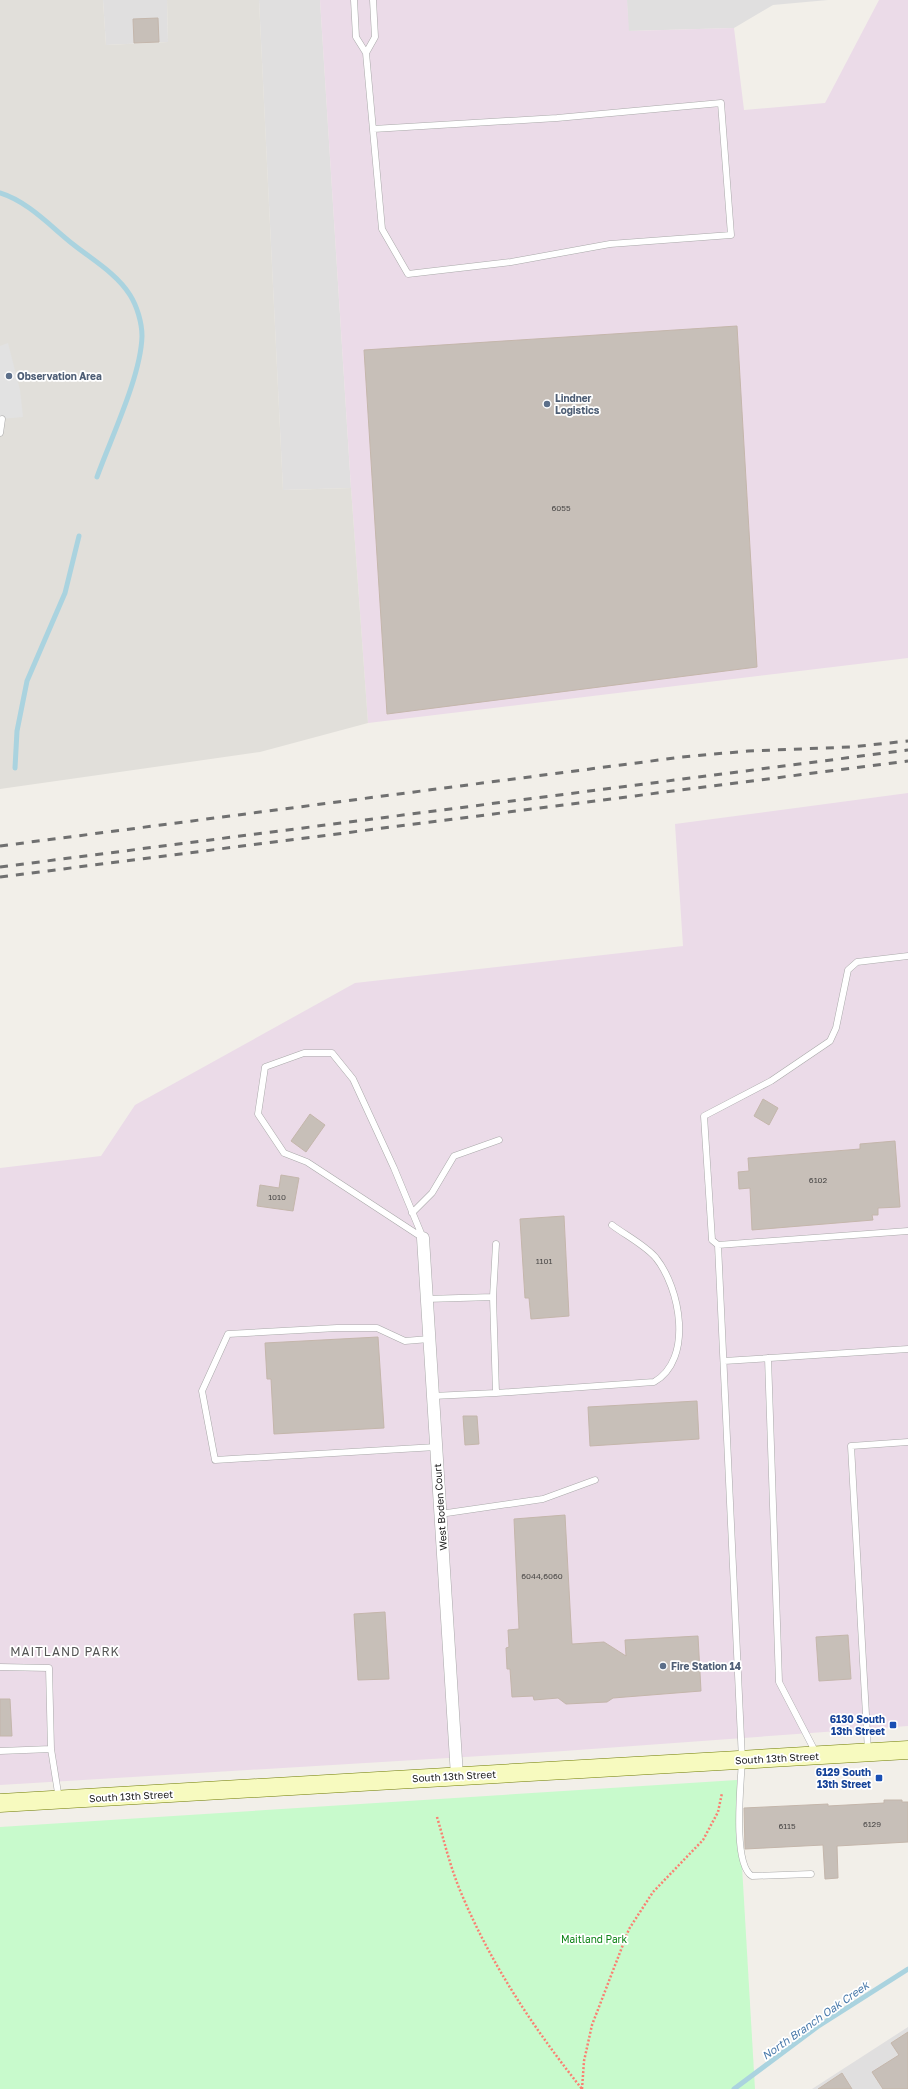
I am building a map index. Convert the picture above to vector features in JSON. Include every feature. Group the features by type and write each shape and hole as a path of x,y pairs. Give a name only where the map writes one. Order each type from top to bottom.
{"street":[{"name":"West Boden Court","path":"423,1238 456,1776"},
{"name":"South 13th Street","path":"0,1803 908,1750"}],"lane":[{"path":"354,0 356,37 366,53 382,229 408,274 511,262 610,244 731,235 721,103 557,118 373,129"},
{"path":"366,53 375,37 373,0"},
{"path":"0,433 2,419"},
{"path":"908,956 857,962 848,970 836,1028 830,1041 771,1081 704,1116 712,1240 718,1245 908,1231"},
{"path":"304,1053 332,1053 353,1079 423,1238 307,1162 284,1153 258,1114 265,1068 304,1053"},
{"path":"412,1213 432,1193 454,1156 499,1140"},
{"path":"433,1396 654,1382 662,1377 672,1361 678,1343 679,1326 676,1297 656,1258 612,1225"},
{"path":"496,1244 494,1297 496,1393"},
{"path":"718,1245 742,1760 739,1806 742,1861 744,1868 752,1876 811,1874"},
{"path":"426,1299 494,1297"},
{"path":"429,1339 405,1341 377,1328 337,1328 228,1334 202,1391 215,1460 436,1447"},
{"path":"724,1361 908,1349"},
{"path":"768,1358 780,1682 817,1756"},
{"path":"868,1752 851,1446 908,1442"},
{"path":"440,1514 544,1499 595,1480"},
{"path":"0,1667 49,1668 51,1749 59,1800"},
{"path":"0,1751 51,1749"}],"path":[{"path":"582,2089 584,2061 592,2025 629,1928 653,1892 703,1840 718,1812 722,1793"},
{"path":"437,1817 447,1854 462,1895 490,1954 533,2024 582,2089"}],"shaded area":[{"path":"0,0 103,0 106,45 168,42 167,0 259,0 283,490 351,488 368,723 260,752 0,789"},
{"path":"103,0 167,0 168,42 106,45"},
{"path":"259,0 320,0 351,488 283,490"},
{"path":"320,0 627,0 629,31 734,28 744,110 825,103 879,0 908,0 908,658 368,723 351,488"},
{"path":"627,0 828,0 773,5 734,28 628,31"},
{"name":"Observation Area","path":"8,343 20,390 23,417 0,419 0,346"},
{"path":"908,793 908,1726 564,1751 0,1785 0,1168 101,1156 135,1105 355,983 683,946 675,824"},
{"path":"908,2027 908,2089 812,2089"}],"green space":[{"name":"Maitland Park","path":"737,1780 755,2089 0,2089 0,1827"}],"building":[{"path":"158,18 159,42 134,43 133,19"},
{"path":"737,326 757,667 387,714 364,350"},
{"path":"763,1099 778,1108 769,1125 754,1116"},
{"path":"310,1114 325,1125 306,1152 291,1141"},
{"path":"895,1141 900,1207 878,1208 878,1215 872,1215 873,1220 752,1230 750,1188 739,1189 738,1172 749,1171 748,1158 860,1149 860,1144"},
{"path":"281,1175 299,1178 293,1211 257,1206 260,1185 279,1188"},
{"path":"564,1216 569,1316 531,1319 529,1298 525,1298 520,1219"},
{"path":"378,1337 384,1428 274,1434 271,1379 267,1379 265,1343"},
{"path":"697,1401 699,1439 590,1446 588,1407"},
{"path":"463,1416 477,1416 479,1444 465,1445"},
{"path":"565,1515 572,1644 604,1642 626,1656 625,1640 698,1636 701,1691 613,1698 607,1702 566,1704 558,1698 534,1700 533,1696 512,1697 510,1669 507,1669 506,1648 509,1647 508,1630 519,1629 514,1519"},
{"path":"385,1612 389,1679 358,1680 354,1614"},
{"path":"848,1635 851,1679 819,1681 816,1637"},
{"path":"0,1699 10,1699 12,1736 0,1736"},
{"path":"884,1800 902,1800 902,1802 908,1802 908,1842 837,1846 838,1878 825,1879 823,1845 745,1849 744,1808 884,1803"},
{"path":"908,2032 908,2089 883,2089 872,2072 899,2055 891,2043"},
{"path":"842,2073 852,2089 818,2089"}],"waterway":[{"path":"0,193 21,202 112,274 125,287 133,299 137,309 142,336 137,369 97,477"},
{"path":"15,768 17,731 27,681 65,593 79,536"},
{"name":"North Branch Oak Creek","path":"734,2089 817,2027 908,1969"}],"railway":[{"path":"0,846 682,757 748,751 851,747 908,741"},
{"path":"0,867 908,750"},
{"path":"0,877 908,761"}],"place":[{"name":"Observation Area","path":"9,376"},
{"name":"Lindner Logistics","path":"547,404"},
{"name":"Fire Station 14","path":"663,1666"},
{"name":"6130 South 13th Street","path":"893,1725"},
{"name":"6129 South 13th Street","path":"879,1778"}],"district":[{"name":"MAITLAND PARK","path":"65,1651"}]}
